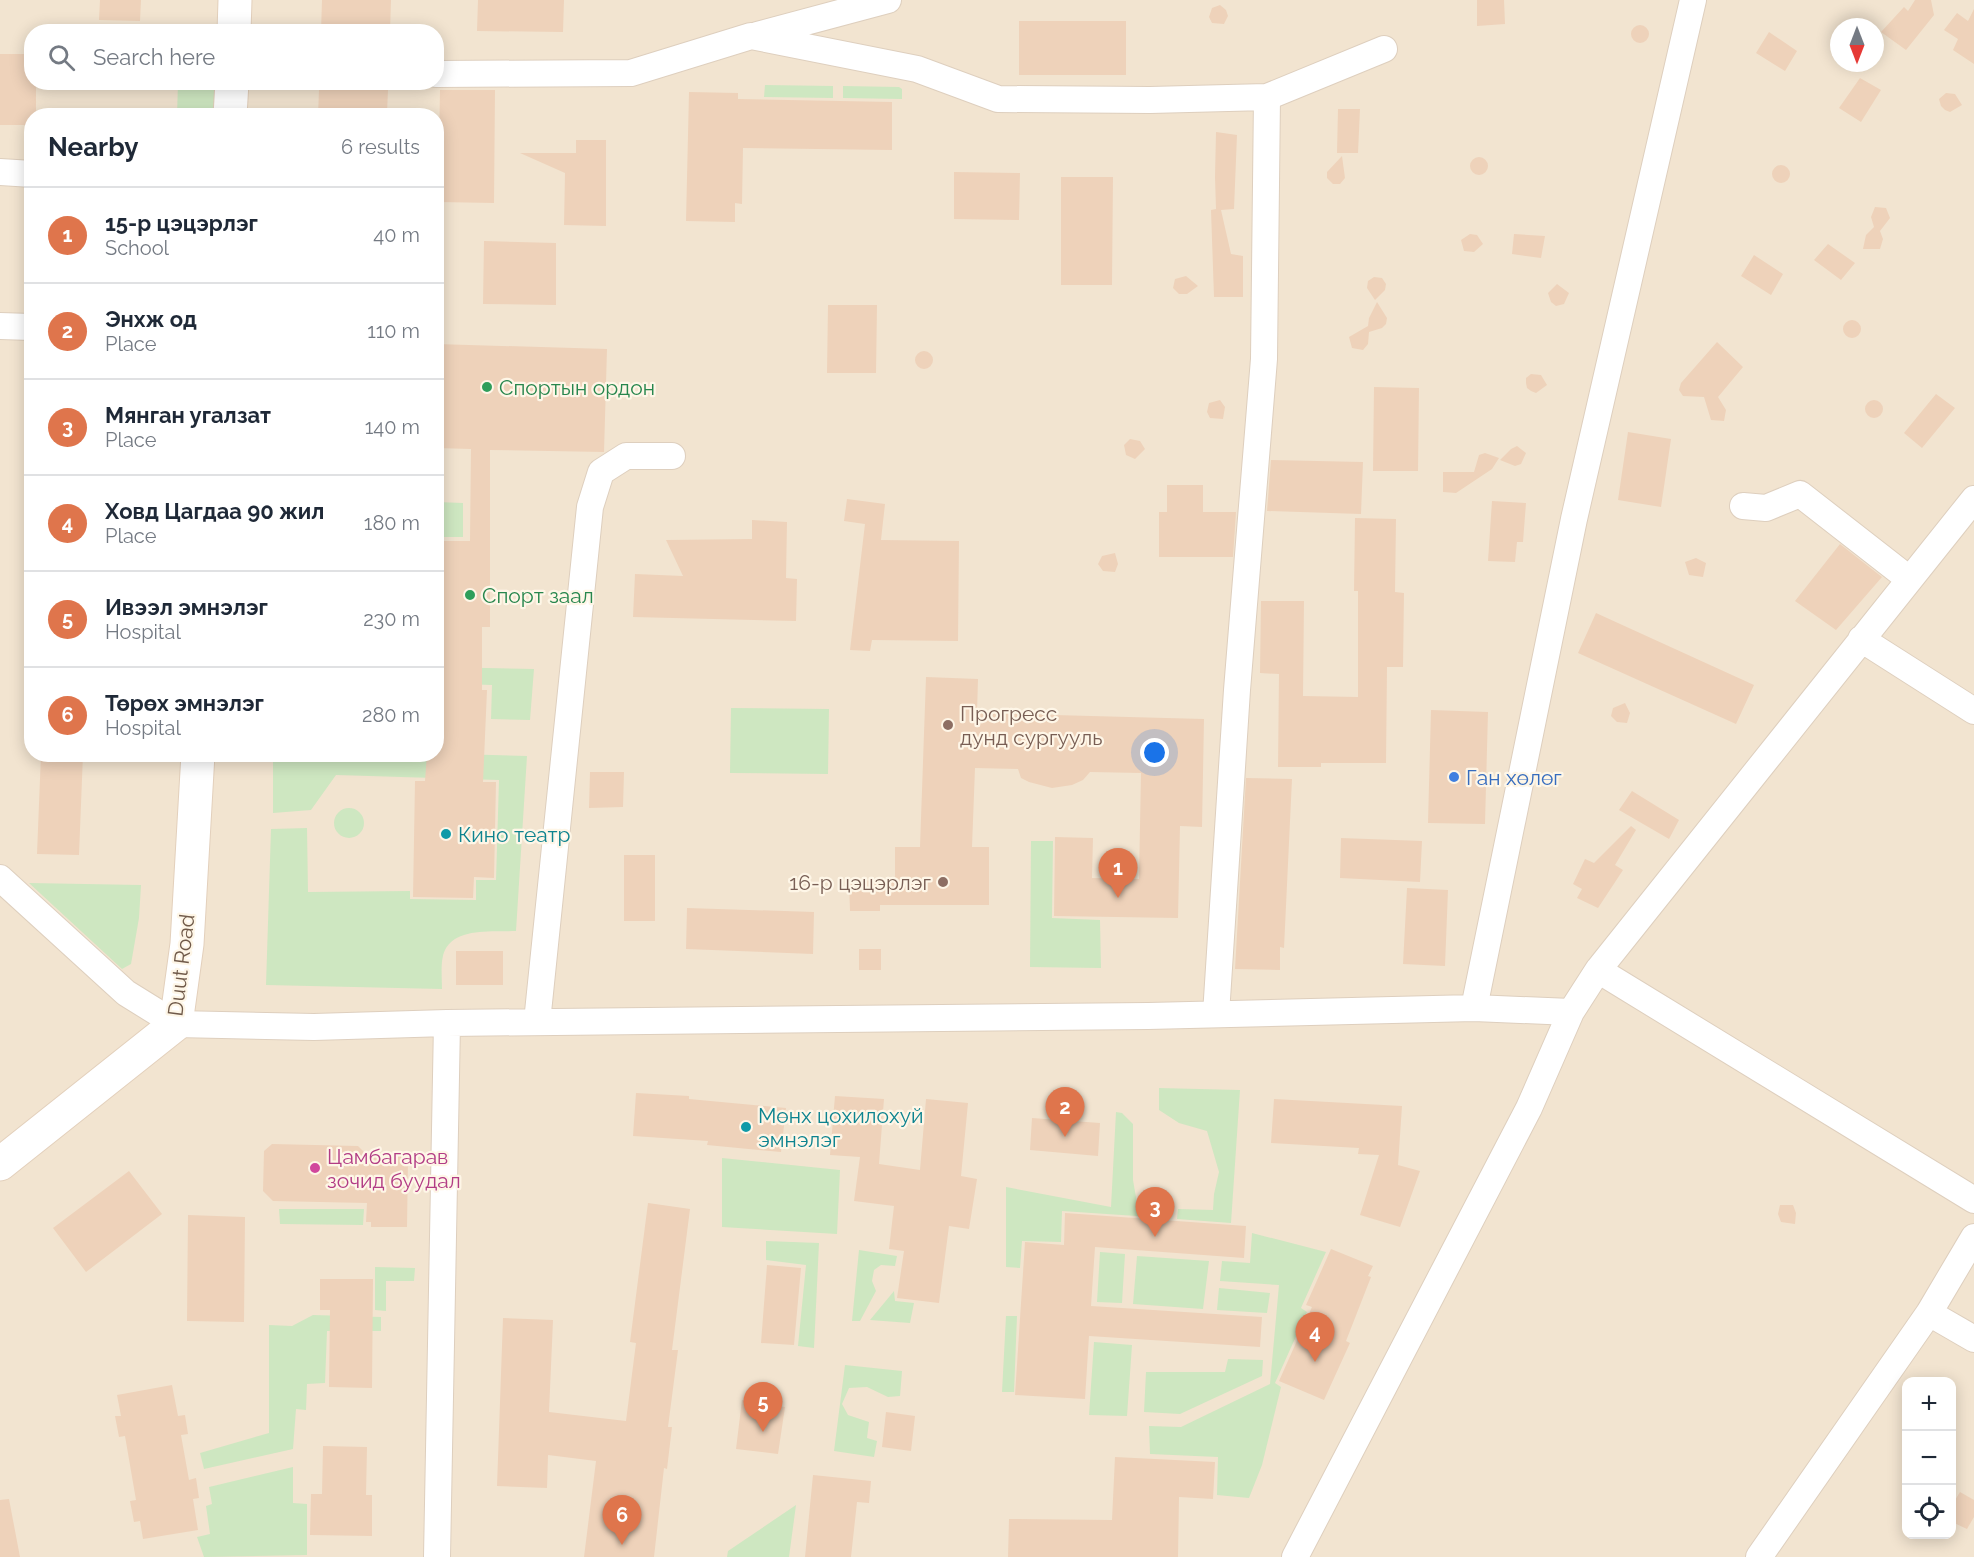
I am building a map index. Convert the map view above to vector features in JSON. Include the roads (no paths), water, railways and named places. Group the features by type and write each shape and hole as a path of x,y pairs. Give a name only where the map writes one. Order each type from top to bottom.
{"main road":[{"path":"234,24 235,0"},
{"path":"230,108 232,90"},
{"name":"Duut Road","path":"0,1164 176,1024 187,944 198,762"}],"street":[{"path":"444,74 631,72 751,36 888,0"},
{"path":"1474,1008 1574,519 1693,0"},
{"path":"751,36 916,69 998,99 1150,100 1267,97 1384,49"},
{"path":"1216,1014 1237,690 1264,359 1267,97"},
{"path":"0,172 24,174"},
{"path":"0,326 24,327"},
{"path":"537,1022 590,507 601,472 626,456 672,456"},
{"path":"1743,506 1766,508 1800,494 1910,579"},
{"path":"1295,1557 1529,1108 1570,1012 1598,970 1974,499"},
{"path":"1861,639 1974,711"},
{"path":"0,878 126,993 176,1024 314,1027 447,1023 1216,1014 1474,1008 1570,1012"},
{"path":"1598,970 1974,1200"},
{"path":"437,1557 447,1023"},
{"path":"1759,1557 1929,1313 1974,1237"},
{"path":"1929,1313 1974,1339"}],"place":[{"name":"Спортын ордон","path":"487,387"},
{"name":"Спорт заал","path":"470,595"},
{"name":"Прогресс дунд сургууль","path":"948,725"},
{"name":"Ган хөлөг","path":"1454,777"},
{"name":"Кино театр","path":"446,834"},
{"name":"16-р цэцэрлэг","path":"943,882"},
{"name":"15-р цэцэрлэг","path":"1118,898"},
{"name":"Мөнх цохилохуй эмнэлэг","path":"746,1127"},
{"name":"Энхж од","path":"1065,1137"},
{"name":"Цамбагарав зочид буудал","path":"315,1168"},
{"name":"Мянган угалзат","path":"1155,1237"},
{"name":"Ховд Цагдаа 90 жил","path":"1315,1362"},
{"name":"Ивээл эмнэлэг","path":"763,1432"},
{"name":"Төрөх эмнэлэг","path":"622,1545"}]}
